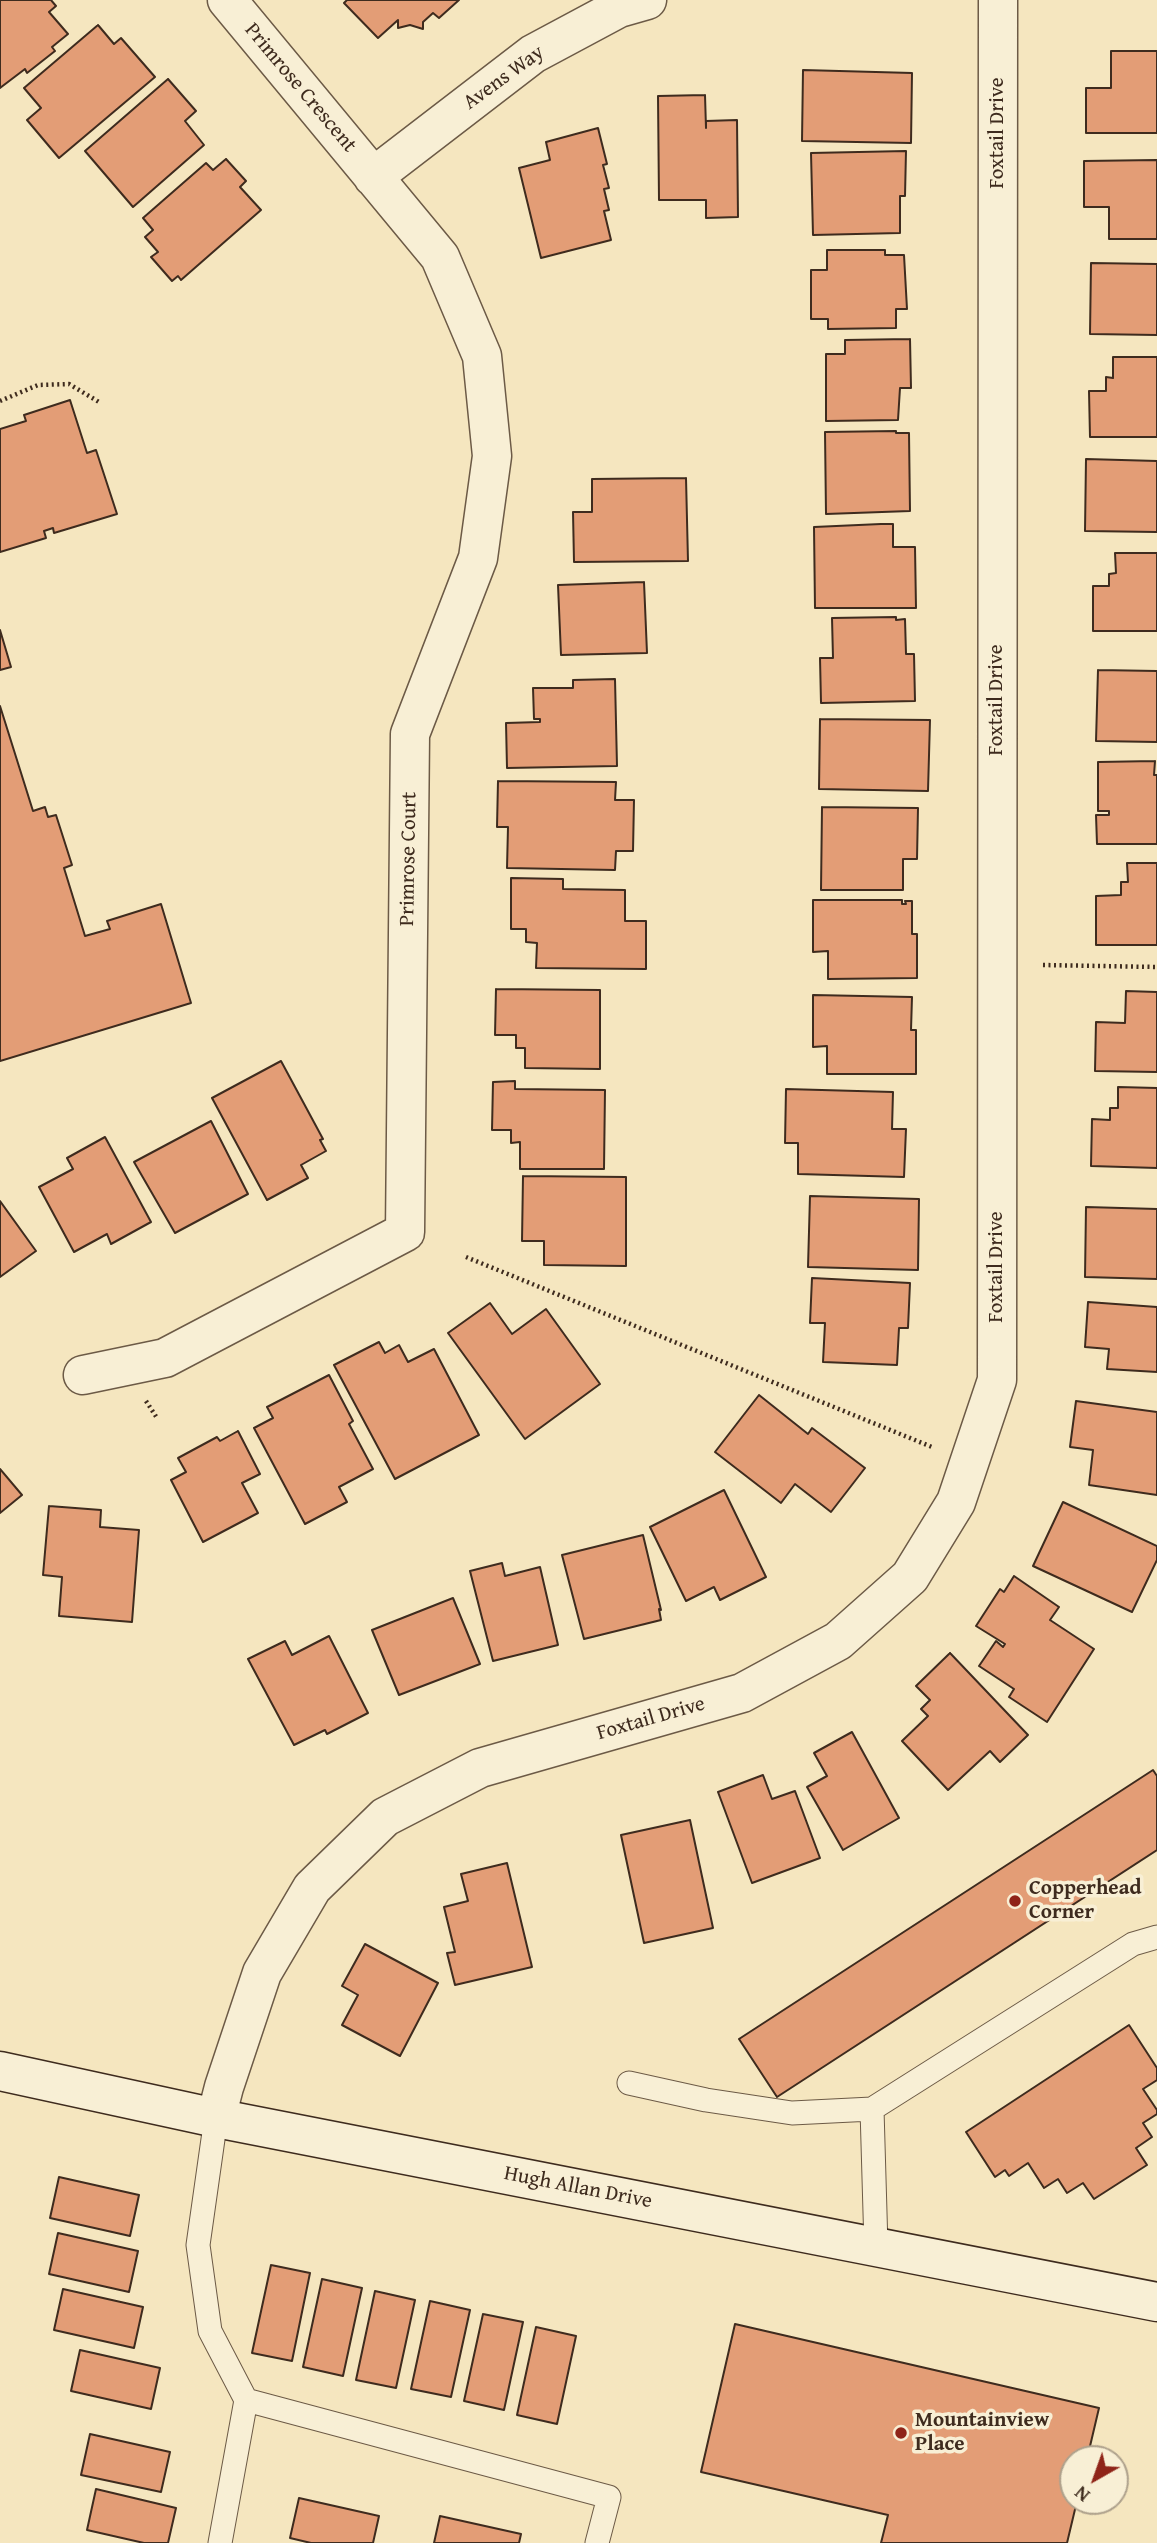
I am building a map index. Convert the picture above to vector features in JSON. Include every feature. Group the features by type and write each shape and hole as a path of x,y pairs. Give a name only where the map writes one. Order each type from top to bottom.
{"street":[{"name":"Primrose Crescent","path":"227,0 373,177"},
{"name":"Avens Way","path":"373,177 533,54 619,8 647,0"},
{"name":"Foxtail Drive","path":"216,2118 262,1973 312,1888 385,1817 480,1768 742,1693 838,1641 910,1577 956,1502 996,1380 998,0"},
{"name":"Primrose Court","path":"83,1375 165,1358 405,1232 411,734 478,558 492,456 482,356 440,257 373,177"},
{"name":"Hugh Allan Drive","path":"0,2071 216,2118 1157,2302"}],"lane":[{"path":"629,2083 706,2100 792,2113 872,2109 1133,1944 1157,1937"},
{"path":"872,2109 876,2247"},
{"path":"216,2118 198,2245 210,2331 246,2400 220,2543"},
{"path":"246,2400 609,2497 597,2543"}],"path":[{"path":"0,401 38,385 69,384 99,402"},
{"path":"1044,965 1157,967"},
{"path":"466,1257 969,1462"}],"building":[{"path":"0,0 51,0 56,6 49,12 68,34 52,47 55,51 27,73 25,69 0,88"},
{"path":"347,0 459,0 439,18 433,13 423,22 423,29 410,25 398,28 398,20 378,38 344,3"},
{"path":"98,25 114,44 121,38 155,77 59,158 27,120 41,108 24,88"},
{"path":"1111,51 1157,51 1157,133 1086,133 1086,88 1111,88"},
{"path":"803,70 912,73 911,143 802,141"},
{"path":"168,79 196,111 185,121 204,145 133,207 85,151"},
{"path":"705,95 706,128 706,121 737,120 738,217 706,218 706,200 659,200 658,96"},
{"path":"598,128 607,164 603,165 609,188 604,189 609,210 604,211 611,240 541,258 519,168 550,160 546,142"},
{"path":"906,151 905,196 900,196 900,233 813,235 811,153"},
{"path":"226,159 246,181 240,187 261,210 181,280 178,276 172,281 151,257 158,252 145,237 153,230 143,218 206,163 213,170"},
{"path":"1157,160 1157,239 1109,239 1109,207 1084,207 1084,161"},
{"path":"827,250 885,250 885,255 904,255 907,309 896,309 896,328 828,329 828,319 811,319 811,270 827,270"},
{"path":"1091,263 1157,264 1157,335 1090,334"},
{"path":"910,339 911,388 900,388 898,420 826,421 826,354 845,354 845,340"},
{"path":"1113,357 1157,357 1157,437 1090,437 1089,391 1106,391 1106,377 1113,378"},
{"path":"70,400 87,453 96,450 117,514 54,533 53,528 44,531 46,538 0,552 0,429 26,421 24,415"},
{"path":"825,432 909,433 910,511 826,514"},
{"path":"1086,459 1157,461 1157,532 1085,531"},
{"path":"686,478 688,561 574,562 573,512 592,512 592,479"},
{"path":"893,524 893,547 915,547 916,608 815,608 814,527"},
{"path":"1115,553 1157,553 1157,631 1093,631 1093,586 1109,586 1109,574 1116,573"},
{"path":"644,582 647,653 561,655 558,585"},
{"path":"896,617 896,620 905,619 906,654 914,654 915,701 821,703 820,658 833,658 832,618"},
{"path":"0,630 11,667 0,670"},
{"path":"1098,670 1157,671 1157,742 1096,741"},
{"path":"615,679 617,766 507,768 506,723 540,722 540,719 534,719 533,688 573,688 573,680"},
{"path":"0,706 33,811 45,807 48,817 56,815 72,865 64,868 85,936 110,929 107,921 161,904 191,1003 0,1061"},
{"path":"820,719 930,720 928,791 819,789"},
{"path":"1155,761 1157,844 1097,844 1096,815 1109,815 1109,811 1098,811 1098,762"},
{"path":"498,781 616,782 615,800 634,800 633,851 616,851 615,870 507,868 508,827 497,827"},
{"path":"822,807 918,808 917,859 903,859 903,890 821,890"},
{"path":"1127,863 1157,863 1157,945 1096,945 1096,896 1121,895 1121,882 1128,882"},
{"path":"511,878 563,879 563,889 625,890 625,921 646,921 646,969 536,968 537,943 526,942 526,929 511,929"},
{"path":"813,900 902,900 902,904 912,901 912,934 917,934 917,978 828,979 828,951 813,952"},
{"path":"496,989 600,990 600,1069 525,1068 525,1048 516,1048 516,1035 495,1035"},
{"path":"1126,991 1157,992 1157,1072 1095,1071 1096,1022 1125,1023"},
{"path":"813,995 912,997 911,1030 916,1030 916,1074 827,1074 827,1046 813,1047"},
{"path":"281,1061 323,1139 320,1140 326,1151 301,1165 308,1178 267,1200 212,1098"},
{"path":"515,1081 515,1089 605,1090 604,1169 520,1169 520,1142 511,1143 511,1130 492,1130 493,1082"},
{"path":"1118,1087 1157,1088 1157,1168 1091,1166 1092,1119 1110,1120 1110,1108 1118,1108"},
{"path":"786,1089 893,1092 892,1129 906,1129 904,1177 798,1174 798,1143 785,1143"},
{"path":"211,1121 248,1194 175,1233 134,1162"},
{"path":"105,1137 151,1222 111,1244 107,1234 74,1252 39,1187 73,1169 67,1158"},
{"path":"523,1176 626,1177 626,1266 544,1265 544,1241 522,1241"},
{"path":"810,1196 919,1199 918,1270 808,1267"},
{"path":"0,1201 36,1251 0,1277"},
{"path":"1086,1207 1157,1209 1157,1279 1085,1277"},
{"path":"812,1278 910,1283 908,1328 899,1328 897,1365 823,1362 825,1323 810,1323"},
{"path":"1088,1302 1157,1307 1157,1372 1107,1369 1109,1349 1085,1347"},
{"path":"490,1303 512,1334 546,1309 600,1384 525,1439 448,1333"},
{"path":"379,1342 385,1353 399,1345 408,1362 434,1349 479,1435 395,1479 334,1365"},
{"path":"329,1375 353,1421 349,1424 373,1469 339,1487 347,1502 305,1524 254,1428 273,1418 267,1407"},
{"path":"759,1395 808,1434 812,1428 865,1468 831,1512 795,1484 781,1503 715,1452"},
{"path":"1076,1401 1157,1412 1157,1495 1089,1485 1093,1450 1070,1447"},
{"path":"238,1431 260,1474 242,1483 258,1513 203,1542 171,1480 186,1472 178,1458 217,1437 220,1441"},
{"path":"0,1469 22,1495 0,1513"},
{"path":"724,1490 766,1577 720,1600 714,1587 686,1601 650,1527"},
{"path":"1063,1502 1157,1546 1157,1560 1132,1612 1033,1566"},
{"path":"49,1506 101,1510 100,1527 139,1530 132,1622 59,1616 62,1577 43,1575"},
{"path":"643,1535 661,1620 584,1639 562,1555"},
{"path":"502,1563 505,1576 540,1567 558,1645 493,1661 470,1571"},
{"path":"1014,1576 1059,1607 1050,1620 1094,1649 1047,1722 1009,1697 1014,1689 979,1666 996,1641 1003,1647 1005,1644 976,1626 1000,1589 1004,1592"},
{"path":"453,1598 480,1664 399,1695 372,1630"},
{"path":"329,1636 368,1713 327,1734 325,1730 294,1745 248,1659 285,1641 292,1655"},
{"path":"950,1653 1028,1735 1000,1762 990,1751 948,1790 902,1741 928,1716 921,1709 930,1700 916,1686"},
{"path":"852,1732 899,1818 843,1850 807,1787 827,1776 814,1753"},
{"name":"Copperhead Corner","path":"1153,1770 1157,1776 1157,1850 777,2097 739,2039"},
{"path":"763,1775 772,1799 795,1791 820,1858 752,1883 718,1792"},
{"path":"690,1820 713,1928 644,1943 621,1835"},
{"path":"507,1863 532,1967 455,1985 447,1953 455,1952 444,1907 468,1901 461,1874"},
{"path":"365,1944 438,1983 400,2056 342,2025 358,1995 342,1986"},
{"path":"1129,2025 1157,2068 1157,2080 1143,2089 1157,2110 1157,2114 1143,2123 1152,2137 1136,2148 1147,2165 1094,2199 1083,2183 1067,2193 1058,2179 1044,2188 1028,2163 1009,2176 1005,2170 995,2177 966,2132"},
{"path":"59,2177 139,2195 130,2236 50,2218"},
{"path":"58,2233 138,2251 129,2292 49,2274"},
{"path":"271,2265 310,2273 292,2361 252,2353"},
{"path":"322,2279 362,2288 343,2376 303,2367"},
{"path":"63,2289 143,2307 134,2348 54,2330"},
{"path":"375,2291 415,2300 396,2388 356,2380"},
{"path":"430,2301 470,2310 451,2397 411,2389"},
{"path":"483,2314 523,2322 504,2410 464,2401"},
{"name":"Mountainview Place","path":"735,2324 1099,2408 1090,2445 1059,2445 1059,2515 1074,2515 1067,2543 881,2543 888,2515 701,2472"},
{"path":"536,2327 576,2336 557,2424 517,2415"},
{"path":"80,2350 160,2368 151,2409 71,2391"},
{"path":"90,2434 170,2452 161,2492 81,2475"},
{"path":"96,2489 176,2508 168,2543 144,2543 87,2530"},
{"path":"299,2498 379,2516 373,2543 311,2543 290,2538"},
{"path":"440,2516 521,2534 519,2543 434,2543"}],"place":[{"name":"Copperhead Corner","path":"1015,1901"},
{"name":"Mountainview Place","path":"901,2433"}]}
